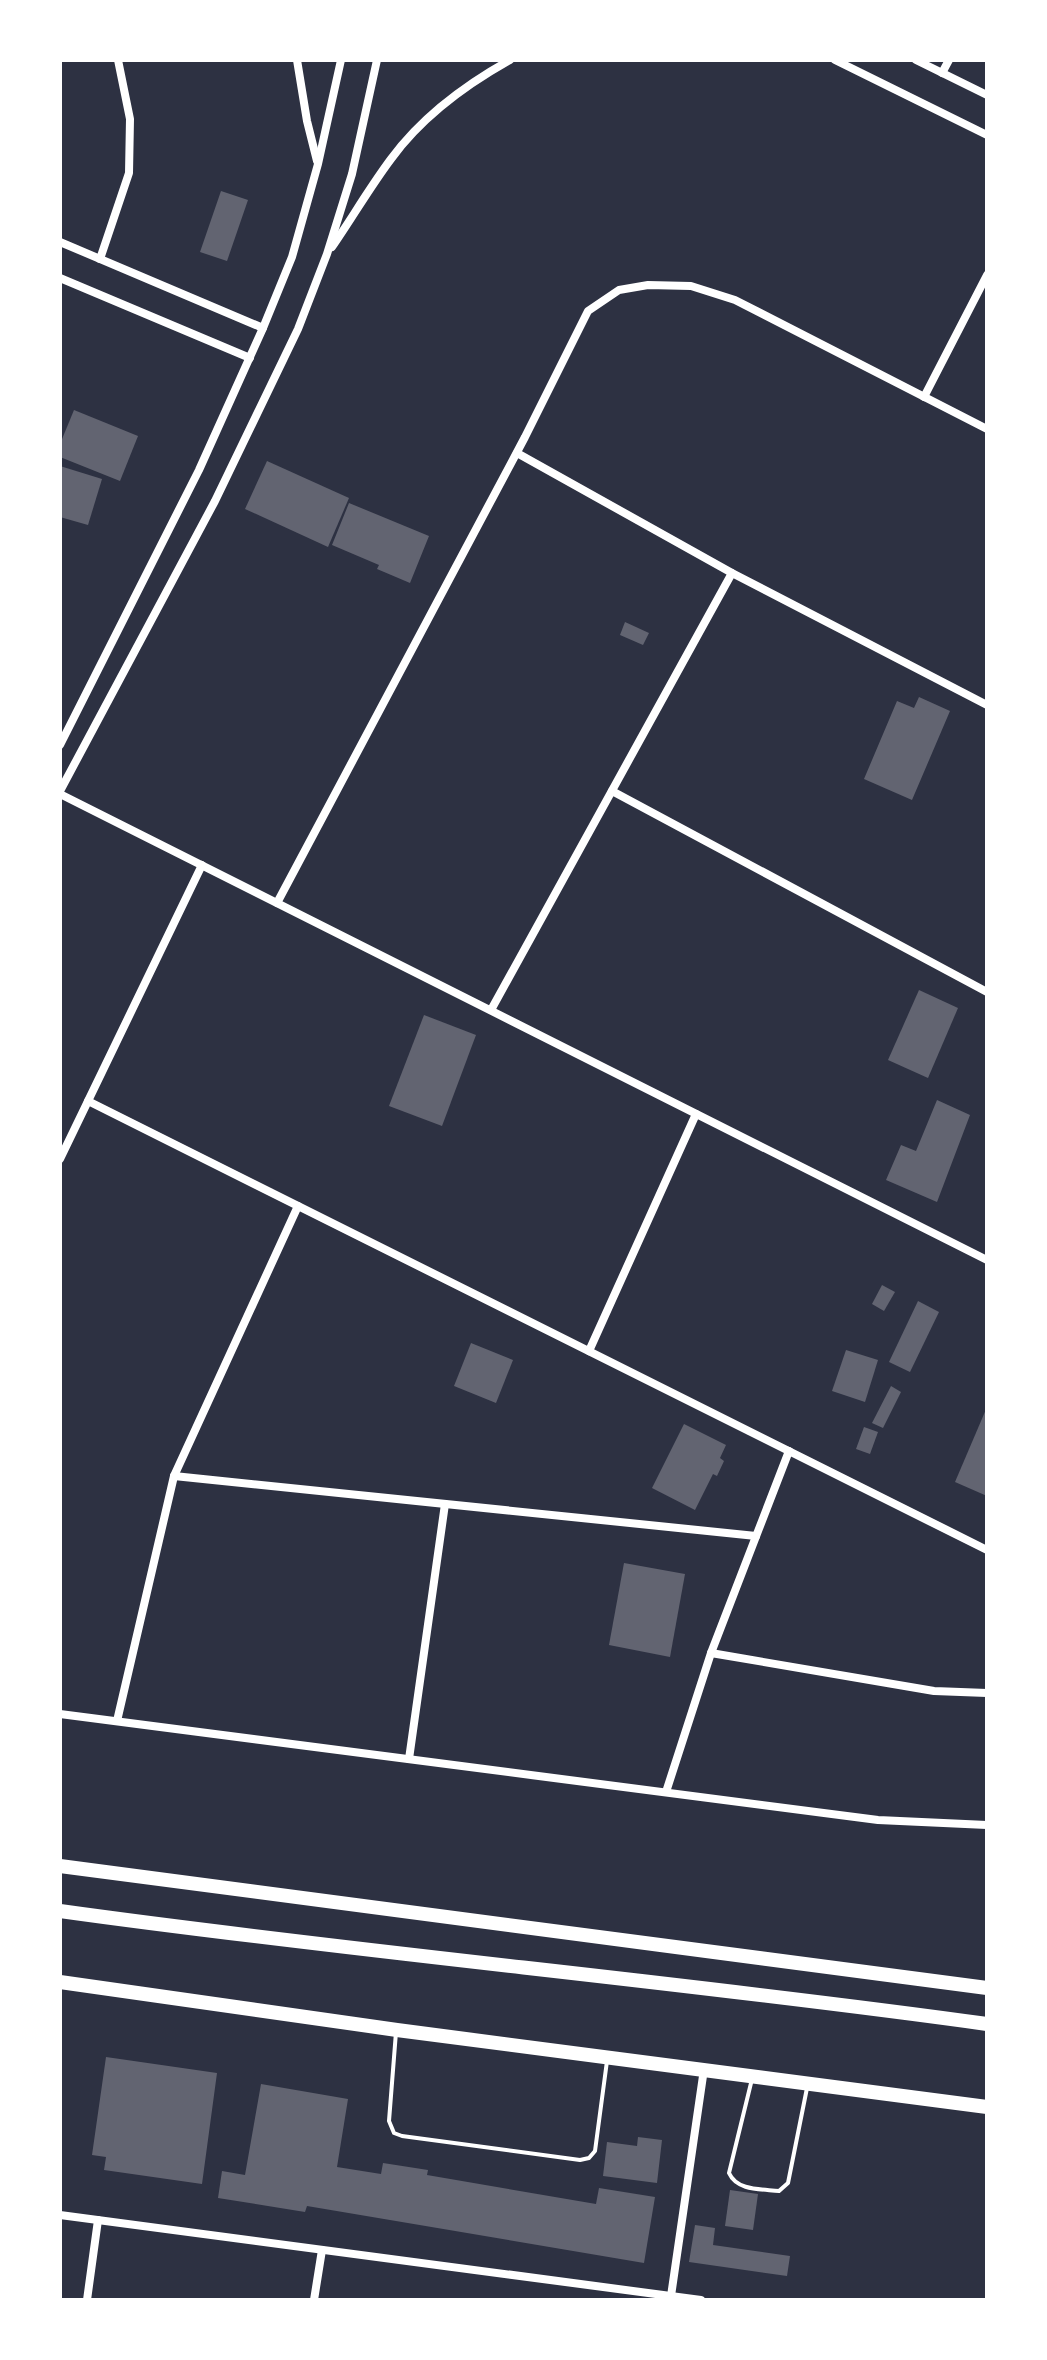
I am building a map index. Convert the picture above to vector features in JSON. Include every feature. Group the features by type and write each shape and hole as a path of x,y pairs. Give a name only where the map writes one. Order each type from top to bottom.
{"main road":[{"path":"60,1866 987,1988"},
{"path":"60,1911 260,1939 842,2004 987,2024"},
{"path":"60,1982 397,2030 987,2107"}],"street":[{"path":"100,259 129,173 130,119 118,60"},
{"path":"297,60 318,164"},
{"path":"60,745 199,470 263,328 292,257 318,164 341,60"},
{"path":"377,60 352,174 327,254 275,381 60,792 987,1260"},
{"path":"327,254 393,156 440,108 510,60"},
{"path":"835,60 987,135"},
{"path":"916,60 987,95"},
{"path":"942,73 949,60"},
{"path":"60,242 263,328"},
{"path":"924,397 987,275"},
{"path":"60,278 250,358"},
{"path":"277,903 517,453 588,311 619,290 648,285 691,286 735,300 987,429"},
{"path":"517,453 732,573 987,705"},
{"path":"491,1010 732,573"},
{"path":"612,791 987,992"},
{"path":"60,1159 202,865"},
{"path":"88,1101 987,1550"},
{"path":"589,1351 696,1114"},
{"path":"117,1721 174,1476 298,1206"},
{"path":"666,1792 711,1653 789,1451"},
{"path":"174,1476 756,1536"},
{"path":"409,1759 445,1504"},
{"path":"711,1653 934,1691 987,1693"},
{"path":"60,1714 878,1820 987,1825"},
{"path":"671,2296 704,2069"},
{"path":"60,2215 701,2300"},
{"path":"87,2300 98,2220"},
{"path":"314,2300 322,2250"}],"lane":[{"path":"397,2030 389,2121 394,2133 580,2160 589,2158 595,2151 608,2056"},
{"path":"753,2076 729,2173 740,2186 779,2191 788,2183 792,2171 808,2083"}],"building":[{"path":"221,191 248,200 227,261 200,252"},
{"path":"74,410 138,436 120,481 60,457 60,444"},
{"path":"267,461 349,498 328,547 245,509"},
{"path":"60,466 102,479 88,525 60,517"},
{"path":"349,503 429,536 410,583 377,569 379,565 332,545"},
{"path":"625,622 649,633 643,645 620,635"},
{"path":"919,697 950,711 912,800 864,779 897,701 914,708"},
{"path":"919,990 958,1008 928,1078 888,1060"},
{"path":"424,1015 476,1035 442,1126 389,1106"},
{"path":"937,1100 970,1115 937,1202 886,1180 901,1145 916,1151"},
{"path":"882,1285 895,1292 884,1311 872,1304"},
{"path":"918,1301 939,1312 910,1372 889,1362"},
{"path":"471,1343 513,1360 496,1403 454,1386"},
{"path":"846,1350 878,1360 865,1402 832,1391"},
{"path":"891,1386 901,1392 883,1428 872,1423"},
{"path":"987,1407 987,1496 955,1482"},
{"path":"684,1424 726,1445 720,1458 724,1461 717,1476 713,1474 695,1510 652,1488"},
{"path":"864,1427 878,1432 870,1454 856,1449"},
{"path":"624,1563 685,1574 670,1657 609,1645"},
{"path":"106,2057 217,2073 202,2184 104,2170 106,2157 92,2155"},
{"path":"261,2084 348,2099 337,2167 381,2174 383,2163 428,2170 427,2175 596,2204 599,2188 655,2197 644,2263 307,2206 305,2212 218,2198 222,2171 245,2175"},
{"path":"638,2137 662,2140 657,2183 603,2176 607,2142 637,2146"},
{"path":"730,2190 758,2194 753,2230 725,2226"},
{"path":"695,2225 715,2228 713,2245 790,2256 787,2276 689,2262"}]}
